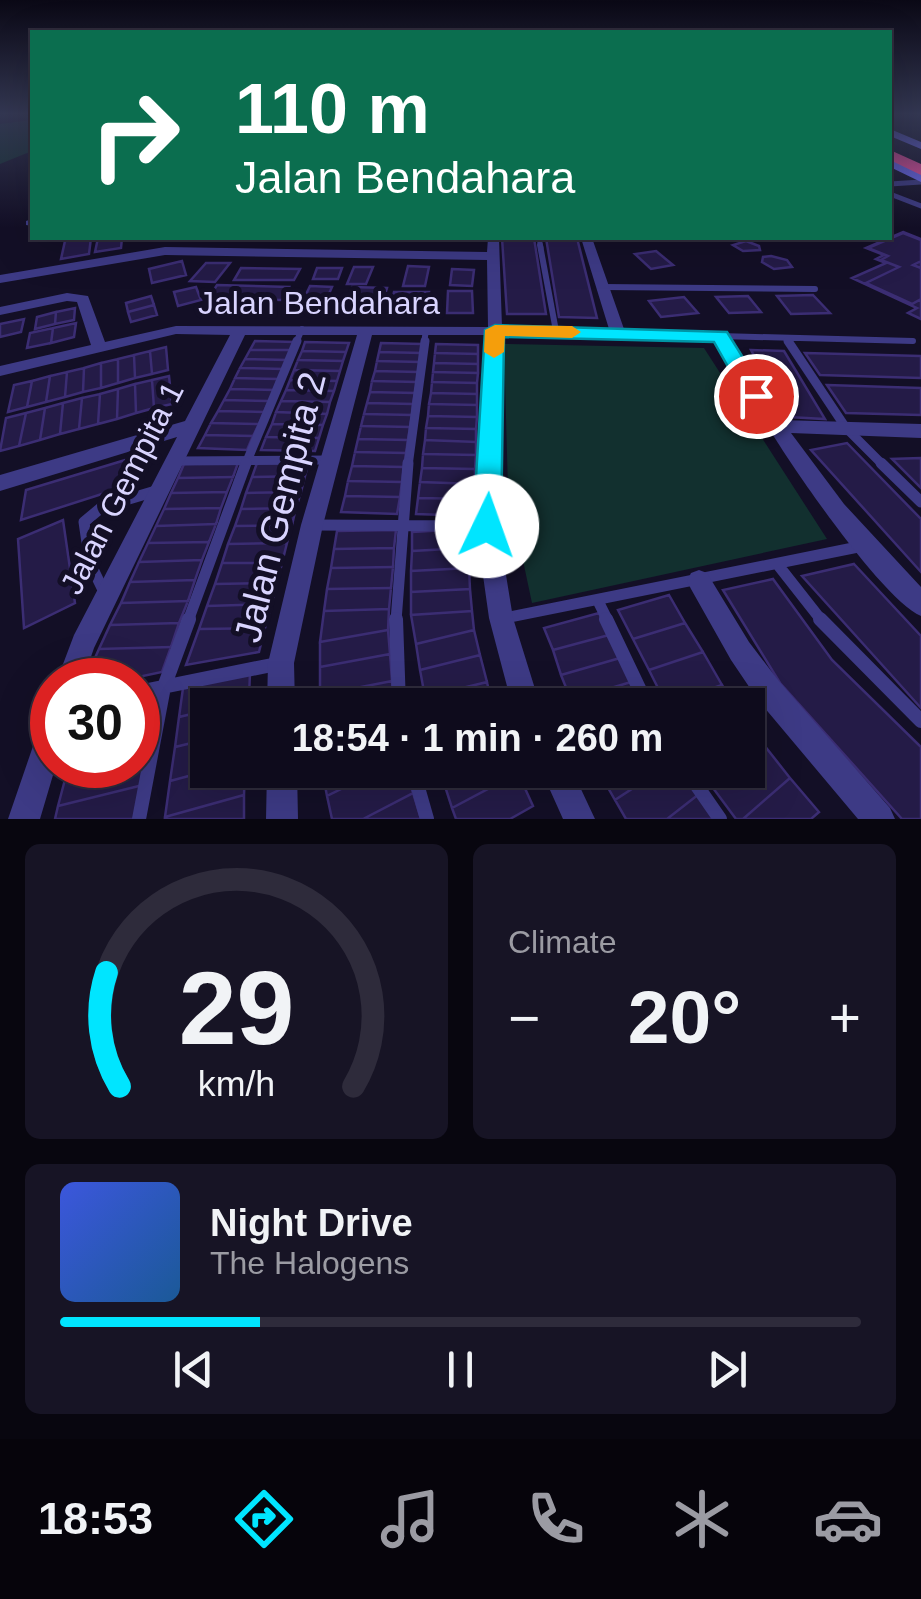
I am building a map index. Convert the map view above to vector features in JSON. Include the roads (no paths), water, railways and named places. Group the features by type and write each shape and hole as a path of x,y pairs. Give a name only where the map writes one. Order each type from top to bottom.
{"highway":[{"path":"897,151 920,173"},
{"path":"892,159 920,173"}],"street":[{"path":"366,254 371,240"},
{"path":"493,240 495,330 487,526 502,618 521,688"},
{"path":"588,240 618,333"},
{"path":"0,279 210,244 366,254 493,256"},
{"path":"0,311 63,298 83,299 100,348"},
{"name":"Jalan Gempita 1","path":"79,658 106,596 242,328"},
{"name":"Jalan Bendahara","path":"0,371 176,330 495,330 720,336"},
{"name":"Jalan Gempita 2","path":"282,688 282,663 312,525 366,330"},
{"path":"720,336 773,426 823,498 921,604"},
{"path":"0,482 192,426"},
{"path":"773,426 921,431"},
{"path":"699,581 768,690 879,819"},
{"path":"24,819 34,788"},
{"path":"282,788 282,819"},
{"path":"564,788 579,819"}],"lane":[{"path":"892,180 920,173"},
{"path":"892,197 921,208"},
{"path":"540,240 556,332"},
{"path":"603,287 814,288"},
{"path":"139,819 164,687 247,460 302,328"},
{"path":"397,688 393,642 401,526 426,330"},
{"path":"720,336 913,341"},
{"path":"787,339 846,428 921,502"},
{"path":"175,461 329,460"},
{"path":"106,596 90,562 84,522 102,507 160,490"},
{"path":"312,525 487,526"},
{"path":"502,618 866,546"},
{"path":"778,565 833,635 921,721"},
{"path":"598,601 639,688"},
{"path":"160,688 282,663"},
{"path":"419,788 428,819"},
{"path":"698,788 720,819"}]}
